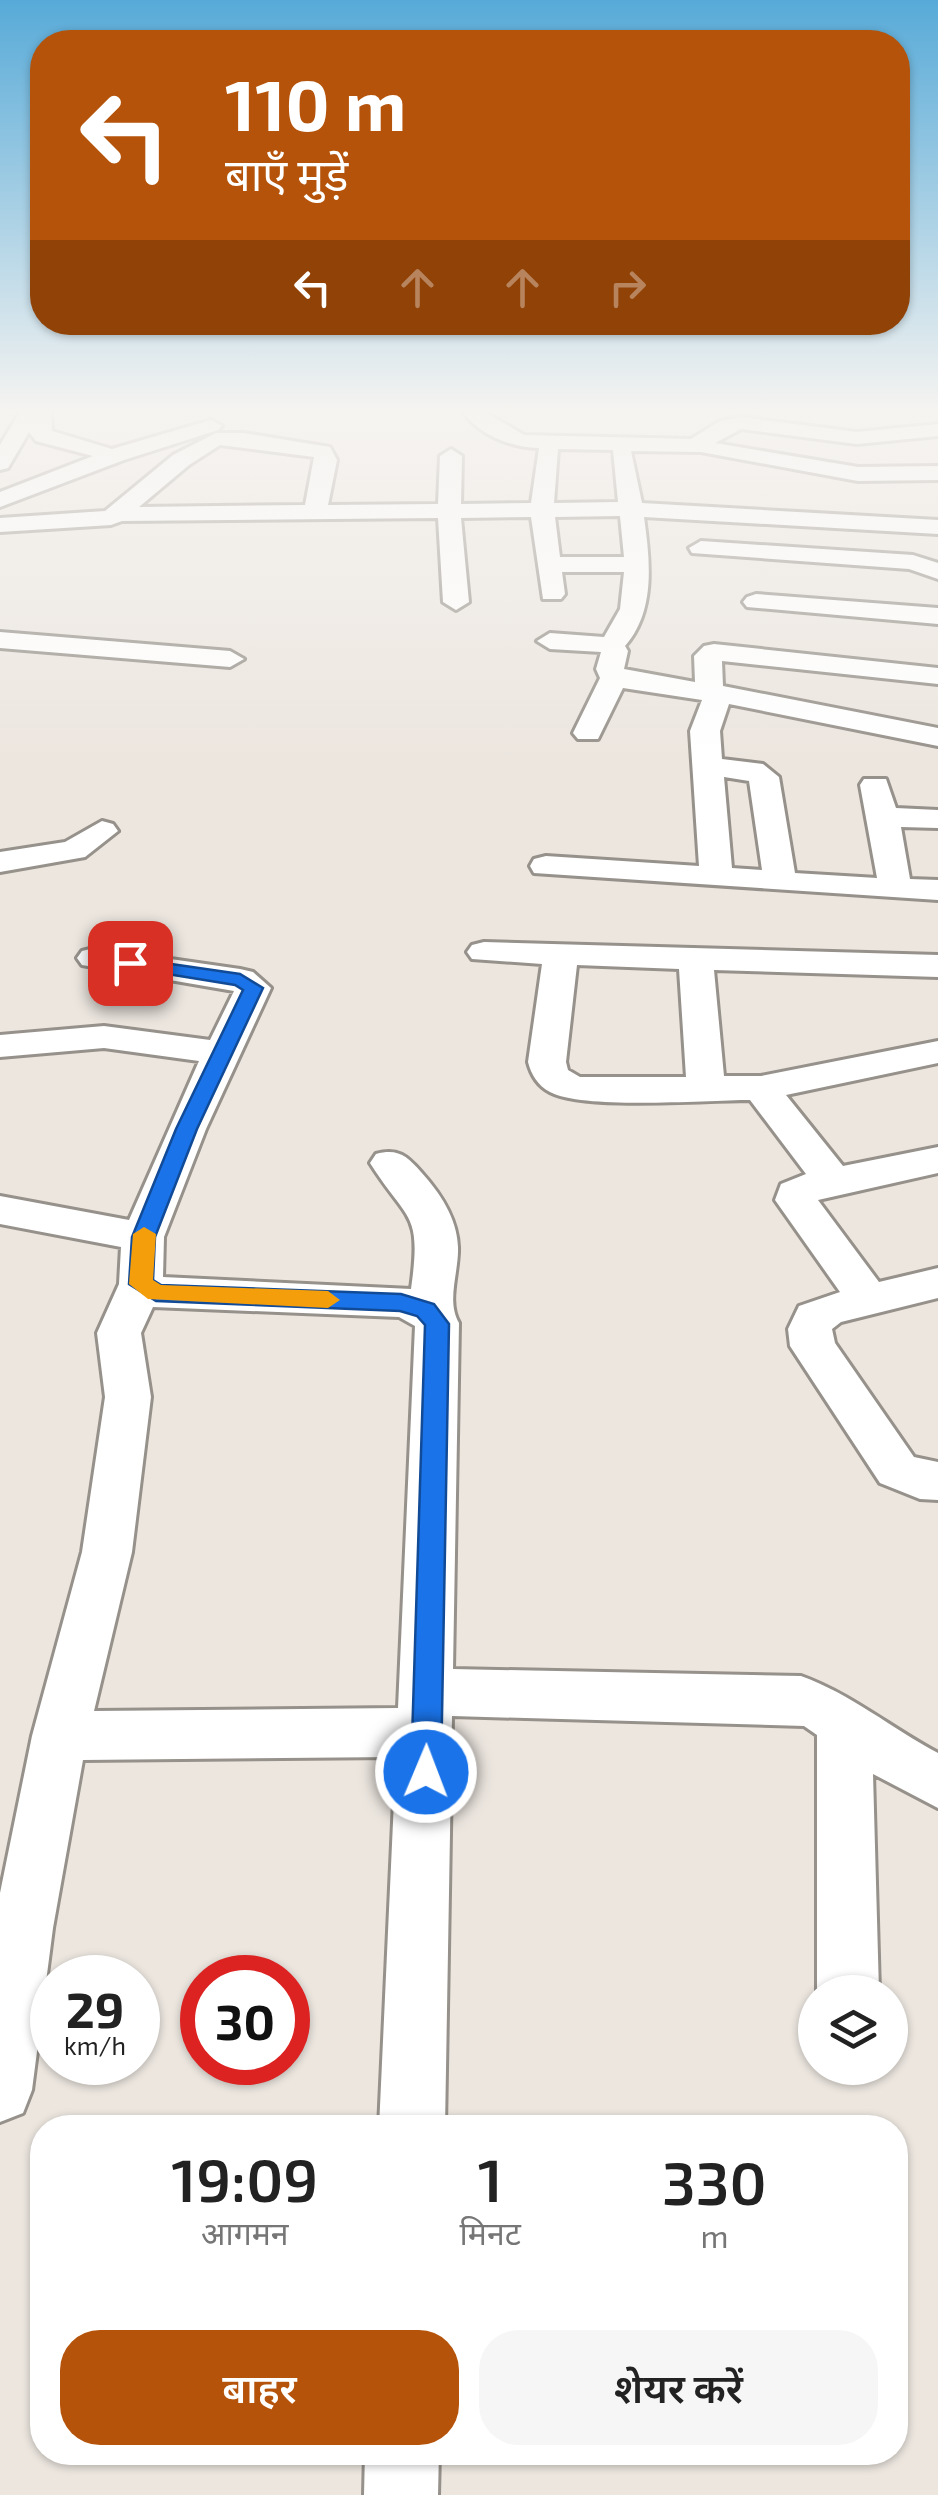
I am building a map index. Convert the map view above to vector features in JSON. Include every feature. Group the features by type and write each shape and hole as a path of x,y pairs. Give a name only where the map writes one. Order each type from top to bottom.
{"street":[{"path":"450,528 456,602"},
{"path":"544,528 552,594"},
{"path":"611,646 630,626 637,589 632,528"},
{"path":"700,548 914,562 938,572"},
{"path":"548,564 635,565"},
{"path":"756,602 894,641 938,676"},
{"path":"716,876 705,724 714,693 708,656 714,652 894,641 938,616"},
{"path":"2,626 230,659"},
{"path":"550,642 611,646 615,650 610,669 614,678 588,734"},
{"path":"614,678 714,693 938,737"},
{"path":"709,767 752,770 764,777 780,882"},
{"path":"895,889 879,800 938,819"},
{"path":"0,862 74,850 102,831"},
{"path":"546,866 938,890"},
{"path":"484,952 938,966"},
{"path":"561,954 547,1062 549,1074 577,1089 762,1088 938,1052"},
{"path":"0,2090 12,1921 107,1552 128,1396 119,1332 142,1260 222,1053 252,992 250,983 94,958"},
{"path":"696,958 706,1089"},
{"path":"0,1046 104,1037 222,1053"},
{"path":"762,1088 834,1182"},
{"path":"868,1299 796,1200 800,1190 938,1160"},
{"path":"390,1164 421,1196 437,1227 430,1313"},
{"path":"0,1210 142,1260 156,1293 401,1302 430,1313 437,1324 412,2115"},
{"path":"938,1283 868,1299 815,1317 810,1329 812,1346 897,1470 920,1480 938,1481"},
{"path":"60,1736 427,1713 499,1691 786,1698 823,1709 844,1726 938,1782"},
{"path":"844,1726 848,1975"},
{"path":"401,2495 402,2465"}],"slow traffic":[{"path":"144,1234 141,1284 156,1293 328,1300"}],"route":[{"path":"130,963 240,980 253,988 186,1129 143,1237 140,1276 145,1289 156,1293 401,1302 426,1310 437,1324 426,1772"}]}
